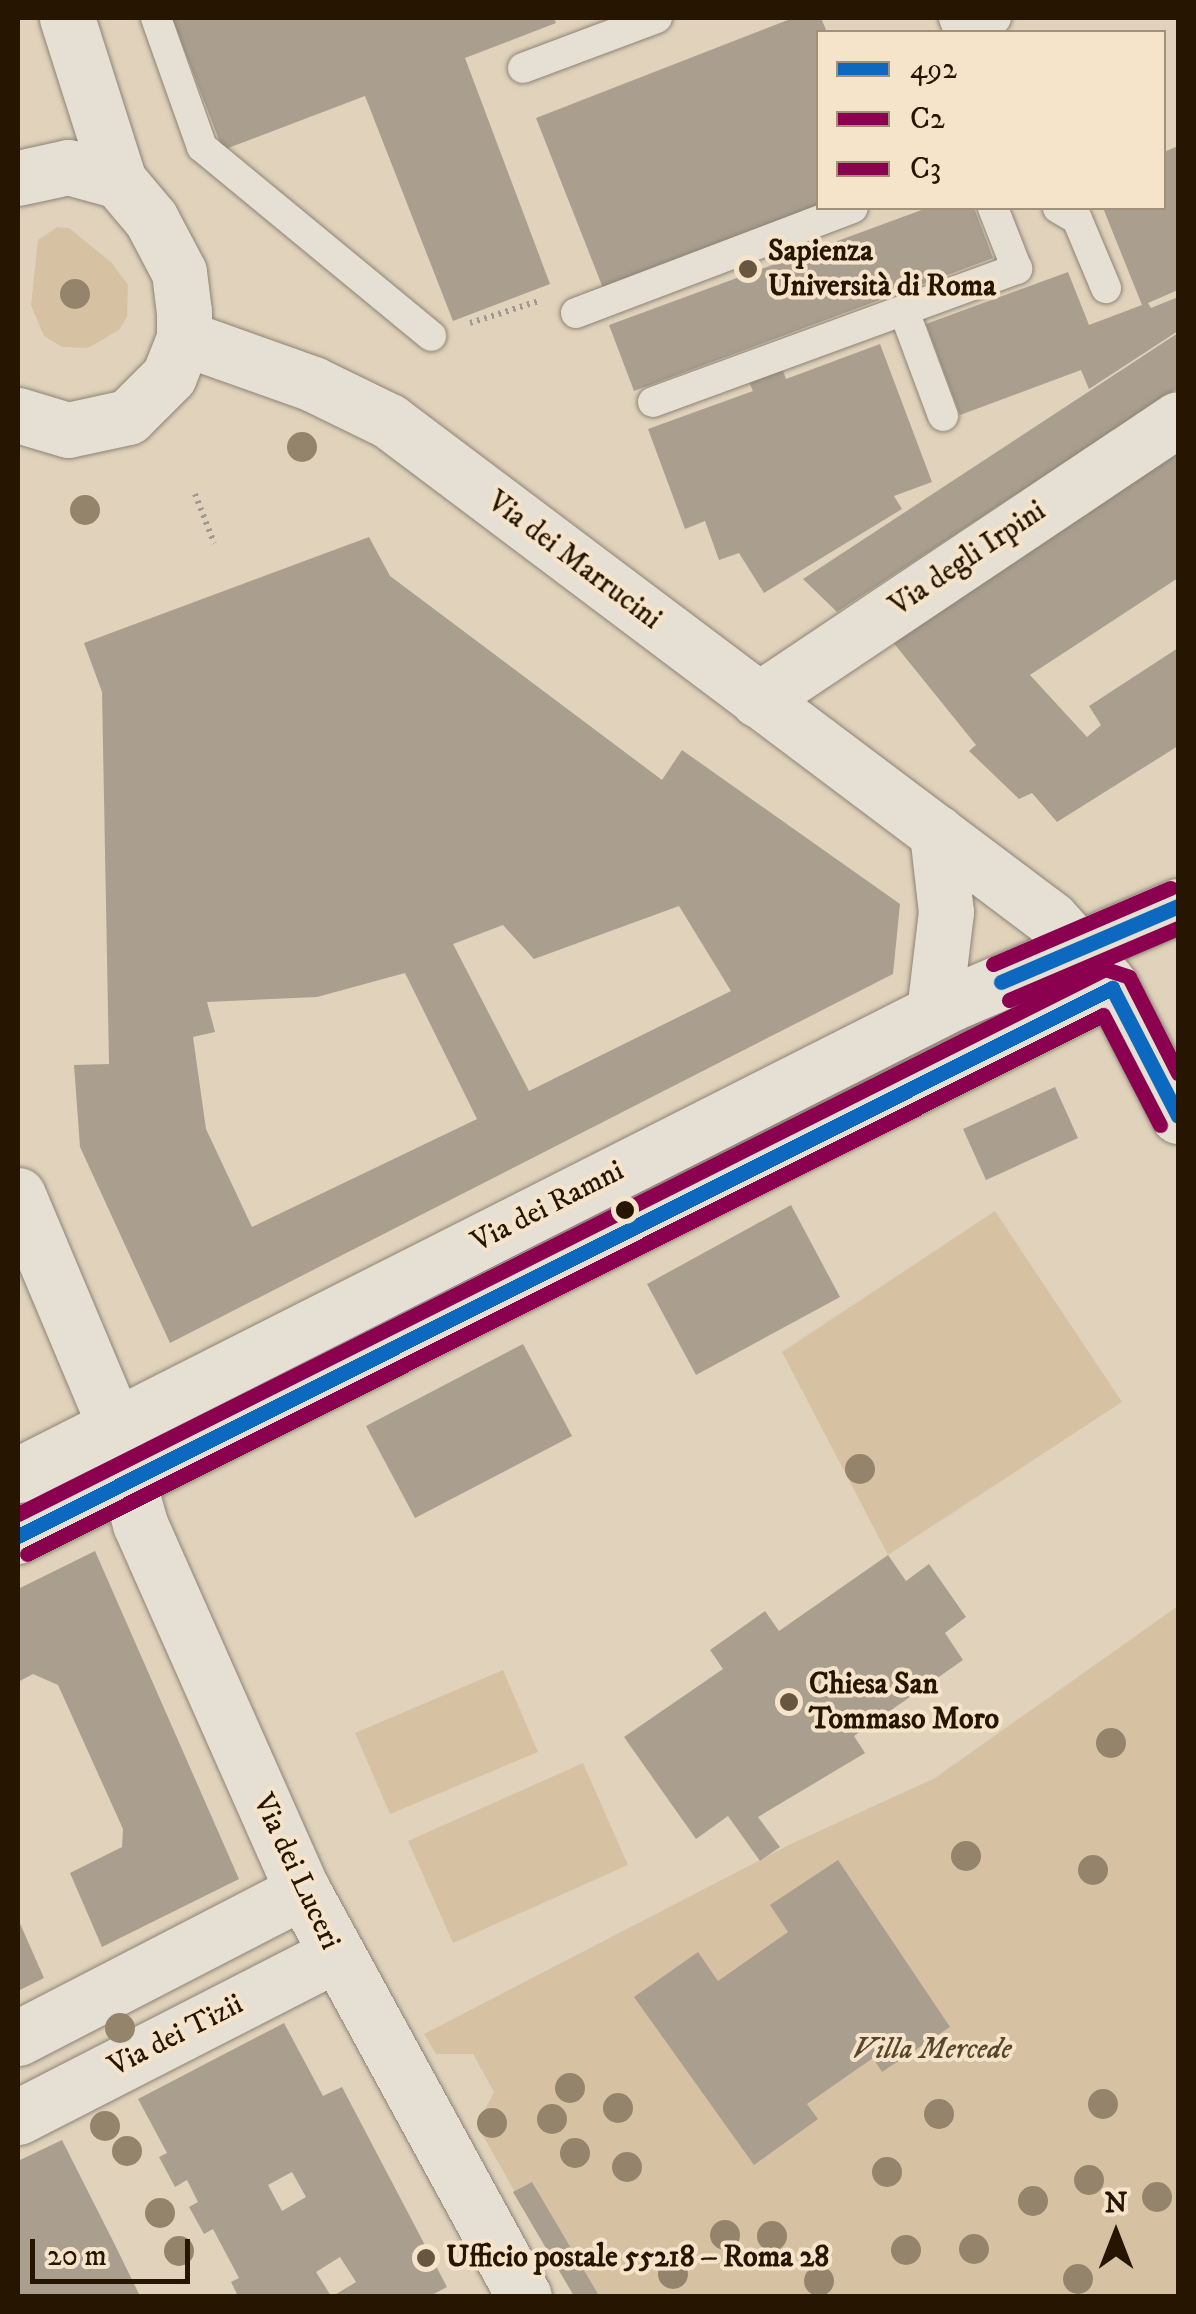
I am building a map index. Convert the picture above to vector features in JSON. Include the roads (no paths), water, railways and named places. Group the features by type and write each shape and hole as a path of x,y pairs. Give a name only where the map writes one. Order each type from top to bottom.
{"street":[{"path":"21,427 78,430 128,416 159,393 184,338 178,272 152,220 119,182 67,18"},
{"path":"18,178 68,167 119,182"},
{"name":"Via dei Marrucini","path":"184,338 271,367 388,421 937,833 1097,967 1178,1116"},
{"name":"Via degli Irpini","path":"758,700 1178,419"},
{"path":"934,1012 946,912 937,833"},
{"path":"1097,967 1178,906"},
{"name":"Via dei Ramni","path":"18,1475 934,1012 1097,967"},
{"name":"Via dei Ramni","path":"18,1536 1097,967"},
{"name":"Via dei Luceri","path":"18,1196 112,1428 125,1480 303,1891 334,1955 524,2296"},
{"path":"18,2038 303,1891"},
{"name":"Via dei Tizii","path":"18,2117 334,1955"}],"lane":[{"path":"156,18 202,147 431,336"},
{"path":"523,68 657,18"},
{"path":"958,27 996,18"},
{"path":"576,313 848,210"},
{"path":"654,402 1017,269 994,210"},
{"path":"1061,210 1078,220 1106,288"},
{"path":"904,310 943,416"}],"place":[{"name":"Sapienza Università di Roma","path":"748,269"},
{"name":"Chiesa San Tommaso Moro","path":"789,1702"},
{"name":"Ufficio postale 55218 – Roma 28","path":"426,2258"}],"park label":[{"name":"Villa Mercede","path":"932,2050"}]}
